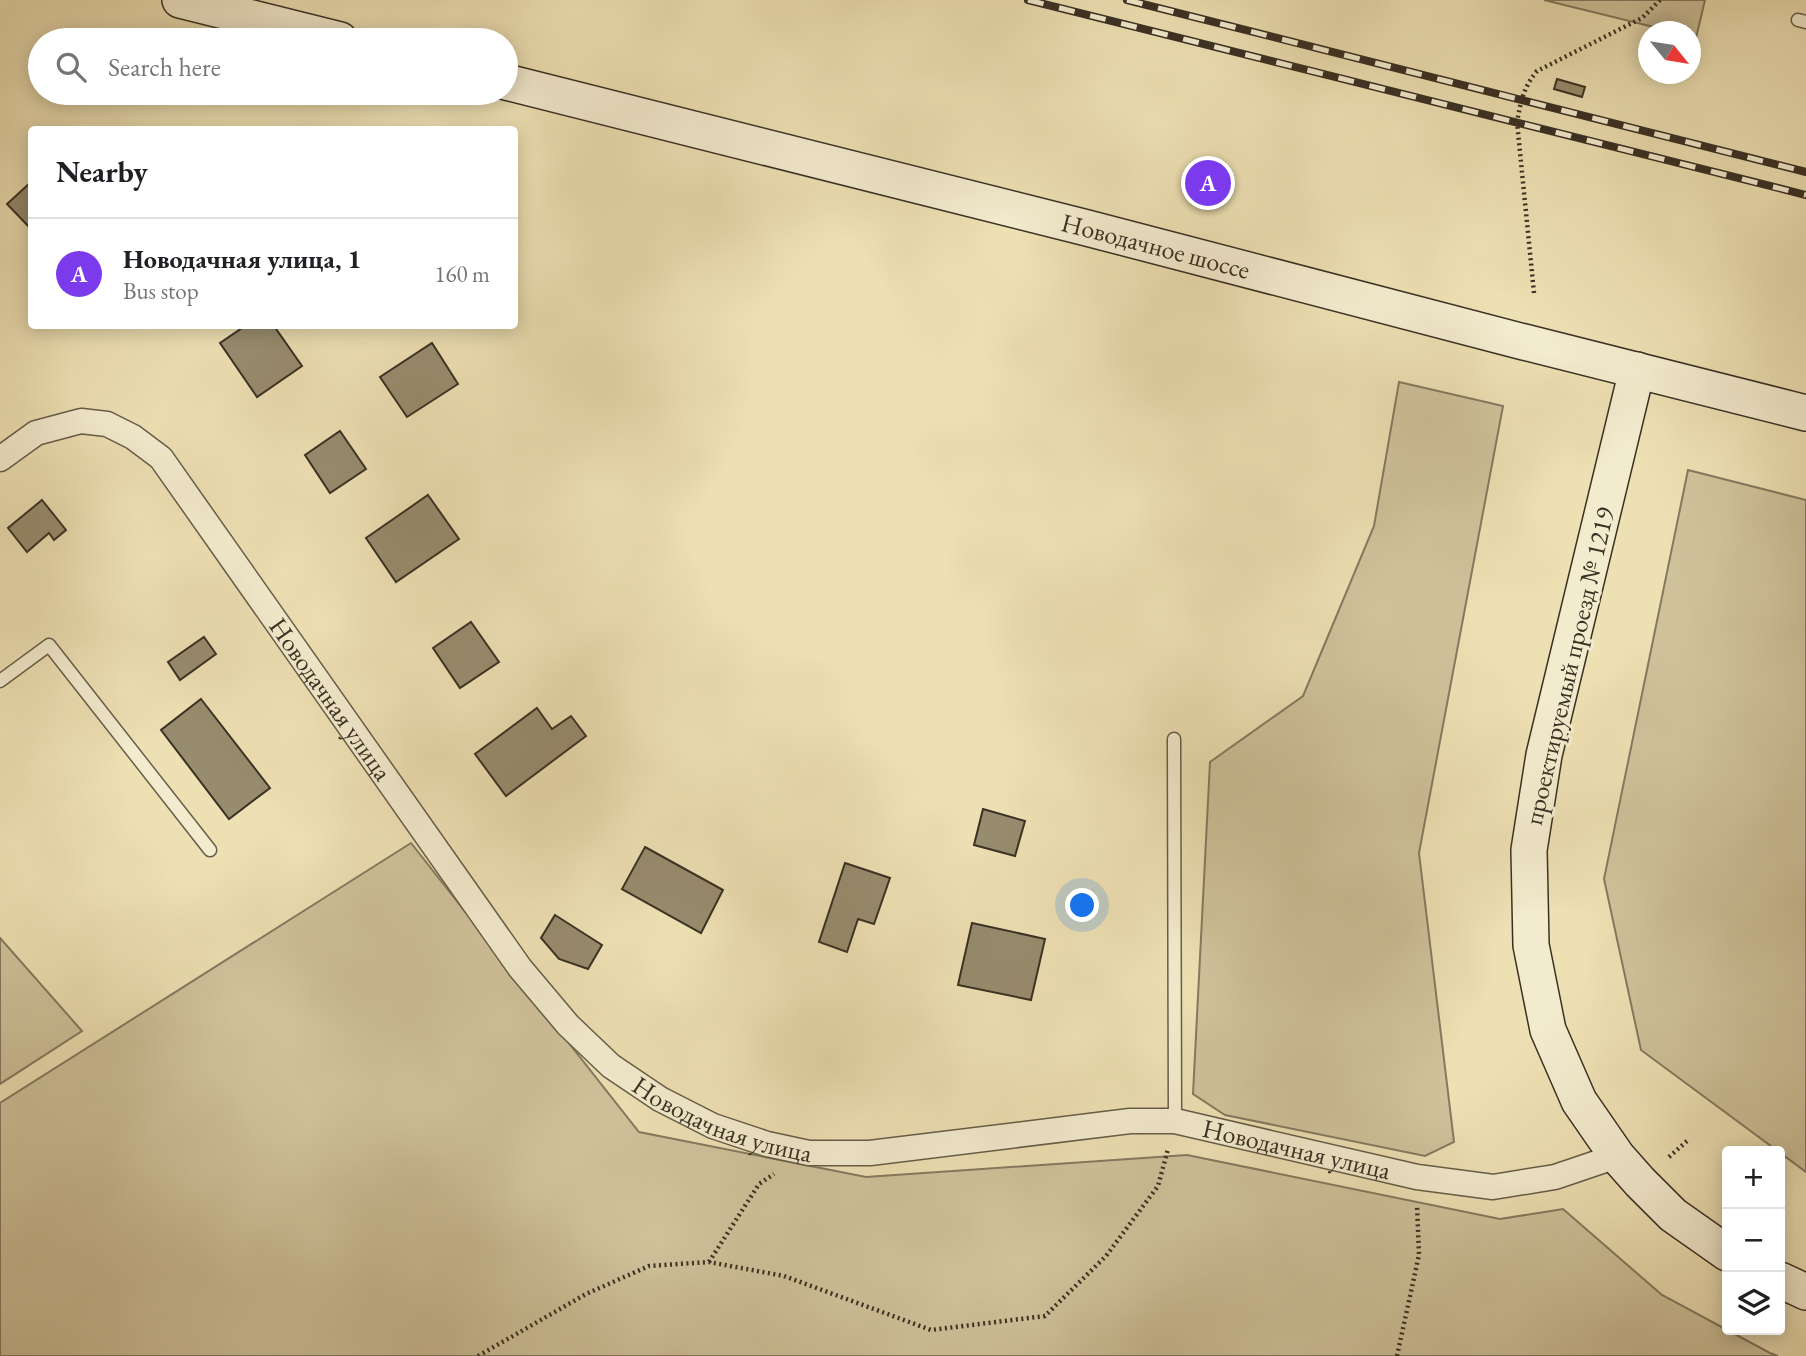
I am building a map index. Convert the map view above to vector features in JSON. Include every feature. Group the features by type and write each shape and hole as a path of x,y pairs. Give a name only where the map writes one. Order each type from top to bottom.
{"street":[{"path":"180,0 292,28"},
{"name":"Новодачное шоссе","path":"518,85 1806,413"},
{"name":"проектируемый проезд № 1219","path":"1616,1156 1579,1101 1548,1030 1531,945 1529,850 1544,755 1637,370"},
{"name":"Новодачная улица","path":"0,459 36,433 81,421 107,424 134,438 161,458 520,968 568,1025 611,1066 660,1099 713,1126 767,1144 809,1153 870,1153 1130,1121 1175,1121 1417,1177 1493,1187 1555,1177 1616,1156"},
{"path":"1616,1156 1673,1215 1722,1250"},
{"path":"1785,1282 1806,1292"}],"lane":[{"path":"0,681 49,645 210,850"},
{"path":"1174,739 1175,1121"}],"path":[{"path":"1534,293 1517,122 1527,84 1537,71 1642,18 1660,0"},
{"path":"478,1356 586,1294 649,1266 709,1262 784,1276 931,1330 1045,1316 1106,1256 1158,1186 1175,1121"},
{"path":"1669,1157 1687,1142"},
{"path":"709,1262 759,1184 809,1153"},
{"path":"1396,1356 1419,1255 1417,1177"}],"shaded area":[{"path":"1544,0 1705,0 1700,21 1638,21 1638,23"},
{"path":"1399,382 1503,406 1419,853 1454,1142 1425,1156 1225,1115 1193,1094 1210,762 1303,696 1374,526"},
{"path":"1688,470 1806,500 1806,1172 1785,1156 1785,1146 1771,1146 1641,1050 1604,879"},
{"path":"411,843 639,1132 866,1177 1187,1155 1500,1219 1563,1209 1662,1295 1722,1327 1722,1335 1736,1335 1778,1356 0,1356 0,1103"},
{"path":"0,938 82,1031 0,1084"}],"building":[{"path":"1557,79 1585,87 1582,97 1554,89"},
{"path":"28,185 28,226 7,204"},
{"path":"241,329 276,329 302,366 257,397 220,343"},
{"path":"432,343 458,384 407,417 380,377"},
{"path":"340,431 366,469 330,493 305,455"},
{"path":"428,495 459,539 396,582 366,538"},
{"path":"42,500 66,530 54,540 49,533 27,552 8,528"},
{"path":"471,622 499,662 460,688 433,648"},
{"path":"204,637 216,654 180,680 168,662"},
{"path":"201,699 270,788 229,819 161,730"},
{"path":"537,708 552,729 571,716 586,736 506,796 475,754"},
{"path":"983,809 1025,821 1015,856 974,845"},
{"path":"645,847 723,890 701,933 622,889"},
{"path":"845,863 890,878 874,924 858,919 847,952 819,942"},
{"path":"555,915 602,945 588,969 559,959 541,938"},
{"path":"972,923 1045,939 1031,1000 958,985"}],"railway":[{"path":"1028,0 1806,195"},
{"path":"1127,0 1806,172"}],"place":[{"name":"Новодачная улица, 1","path":"1208,183"}]}
